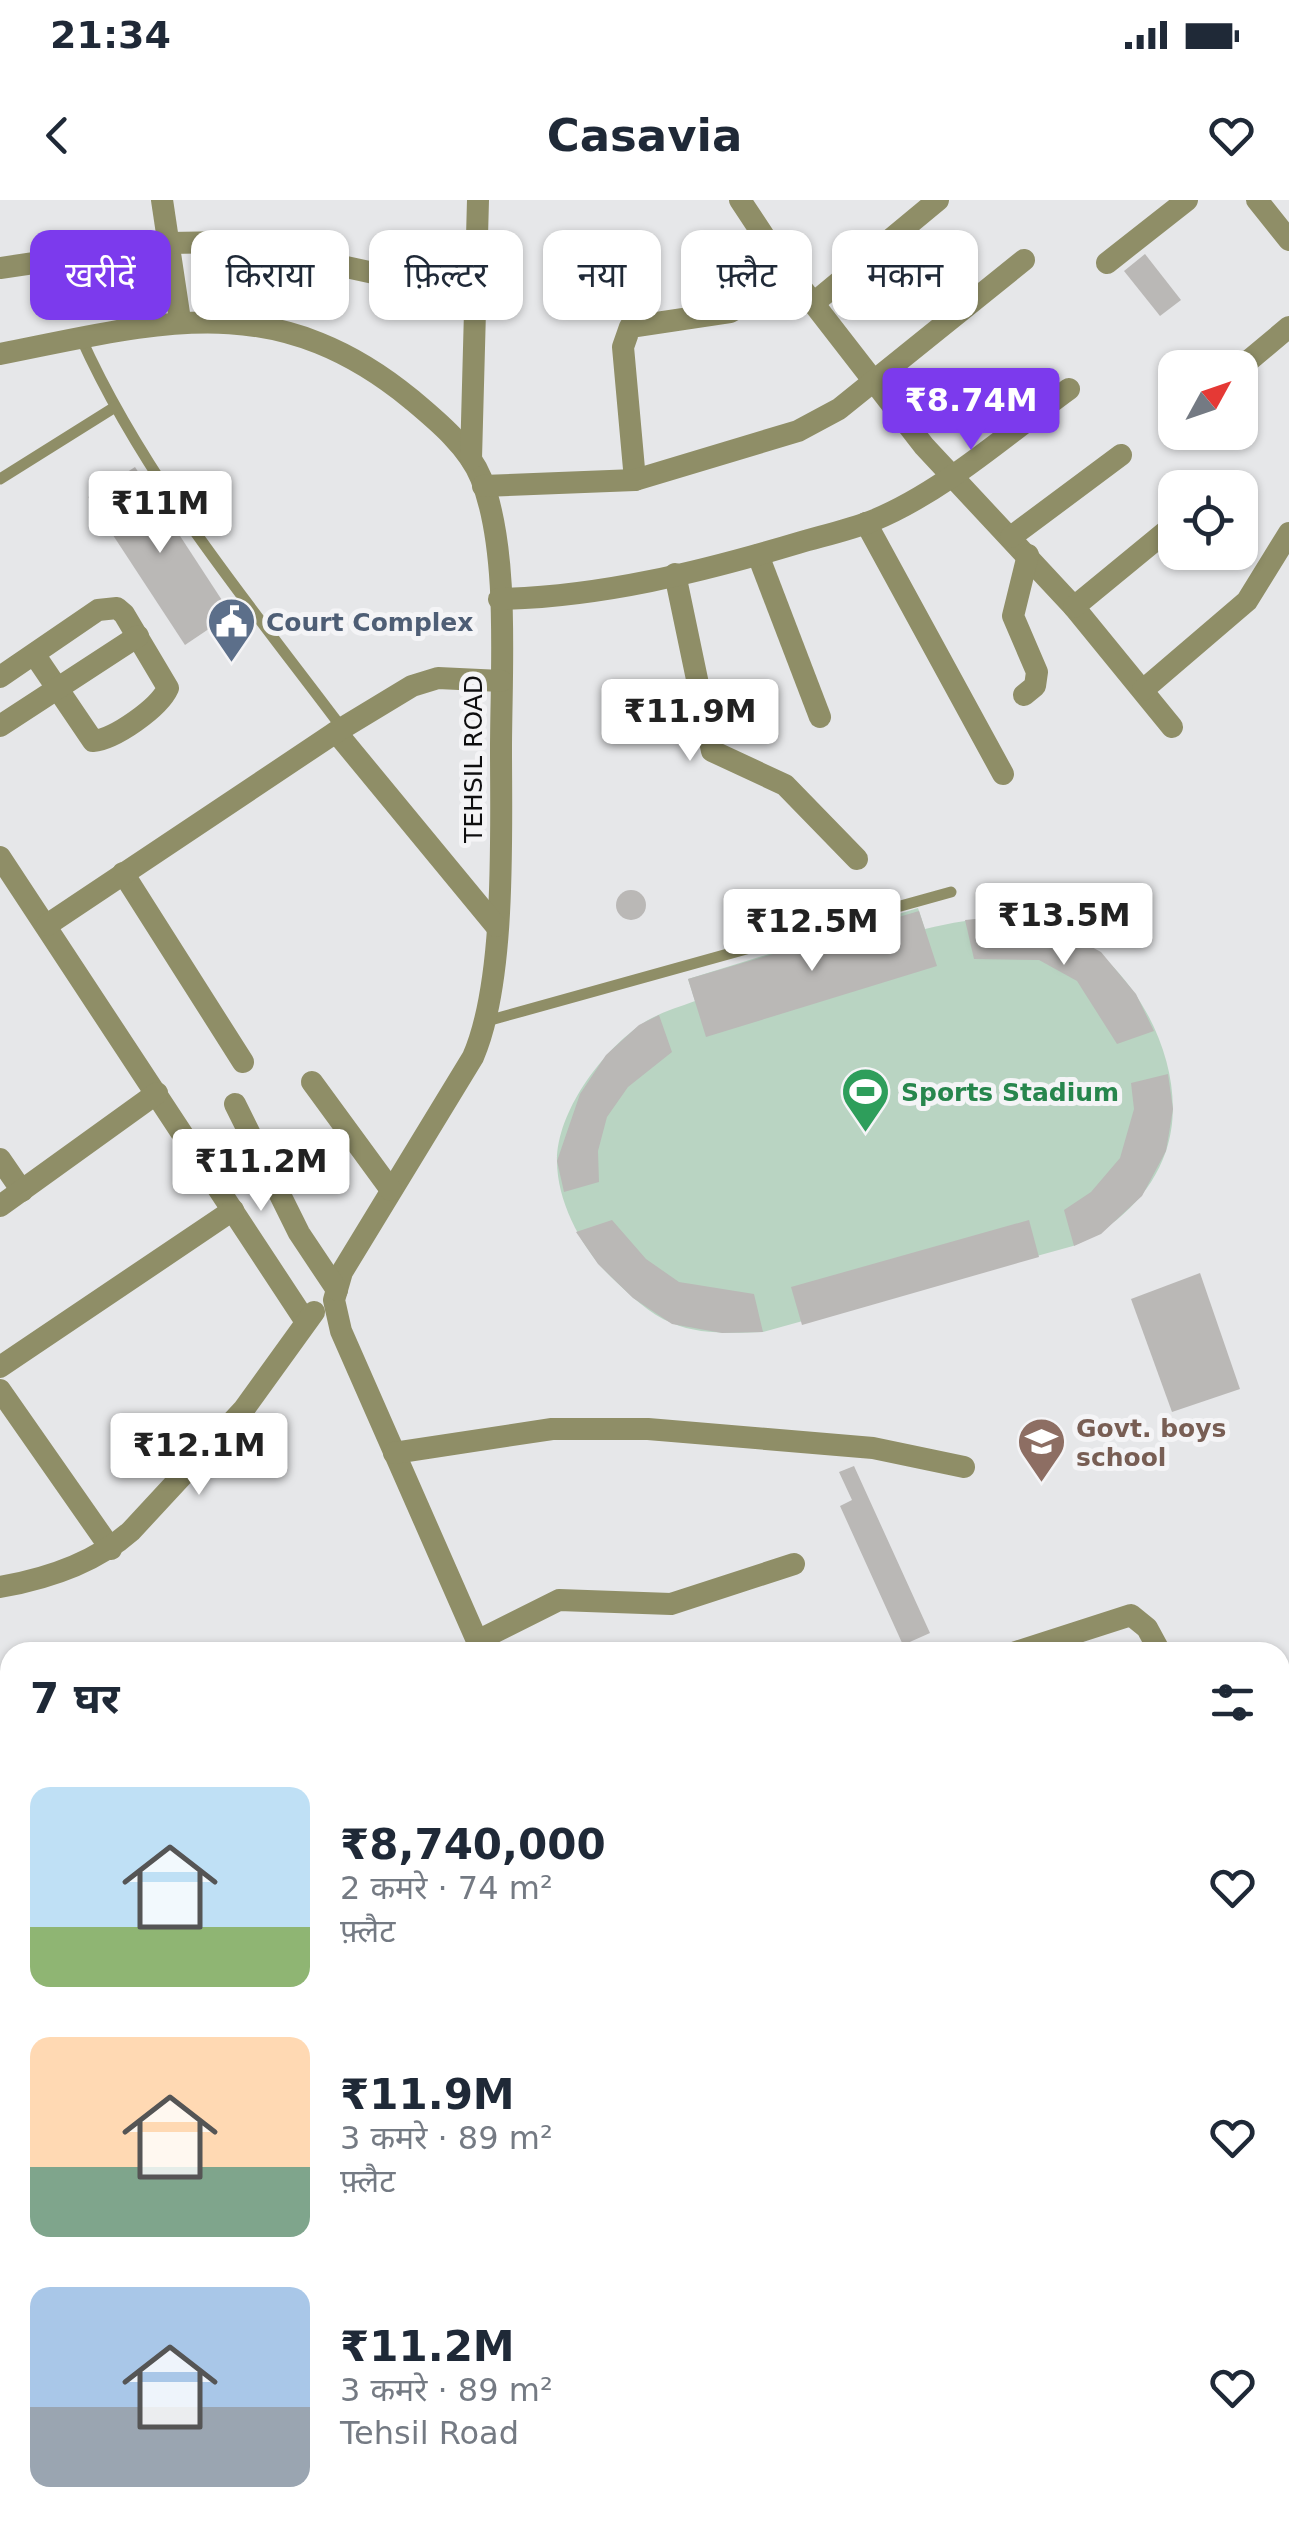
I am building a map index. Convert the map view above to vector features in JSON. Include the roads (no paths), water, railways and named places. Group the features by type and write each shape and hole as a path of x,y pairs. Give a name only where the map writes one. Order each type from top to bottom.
{"street":[{"path":"162,200 167,230"},
{"path":"477,230 478,200"},
{"path":"740,200 761,230"},
{"path":"815,302 938,200"},
{"path":"1107,263 1187,200"},
{"path":"1256,200 1289,240"},
{"path":"171,243 253,244 369,271"},
{"path":"171,257 180,320"},
{"path":"483,486 635,480 798,430 839,409 1024,260"},
{"path":"0,268 30,264"},
{"path":"812,298 924,446 954,473 1074,607 1172,727"},
{"path":"635,480 623,347 630,326 681,318"},
{"name":"TEHSIL ROAD","path":"0,354 180,320 250,325 298,336 361,363 425,412 471,459 483,486 496,544 502,681 501,845 487,1021 473,1058 342,1272 336,1295"},
{"path":"471,459 474,320"},
{"path":"1258,353 1289,327"},
{"path":"499,599 582,594 758,555 866,523 954,473 1068,389"},
{"path":"1011,536 1121,454"},
{"path":"866,523 1003,774"},
{"path":"1143,690 1246,601 1289,532"},
{"path":"1074,607 1158,538"},
{"path":"758,555 820,717"},
{"path":"1024,695 1035,686 1037,672 1013,616 1028,555"},
{"path":"675,574 712,751 785,785 858,858"},
{"path":"0,678 34,654 106,608 124,614 168,688 158,702 107,739 93,741 34,654"},
{"path":"0,726 138,636"},
{"path":"46,925 339,730 424,680 502,681"},
{"path":"339,730 496,926"},
{"path":"0,857 306,1322"},
{"path":"123,873 243,1062"},
{"path":"312,1082 391,1190"},
{"path":"0,1206 158,1093"},
{"path":"235,1104 299,1233 336,1295 341,1330 478,1642"},
{"path":"0,1159 22,1190"},
{"path":"0,1367 234,1210"},
{"path":"0,1587 48,1575 110,1549 244,1409 306,1322 336,1295"},
{"path":"0,1390 110,1549"},
{"path":"394,1453 552,1429 632,1429 873,1448 964,1467"},
{"path":"488,1642 559,1600 670,1604 794,1564"},
{"path":"1047,1642 1131,1615 1148,1628 1155,1642"},
{"path":"1078,1632 1084,1642"}],"lane":[{"path":"81,338 115,408 200,536 339,730"},
{"path":"0,480 115,408"},
{"path":"487,1021 950,892"}],"place":[{"name":"Court Complex","path":"231,664"},
{"name":"Sports Stadium","path":"866,1134"},
{"name":"Govt. boys school","path":"1041,1484"}]}
